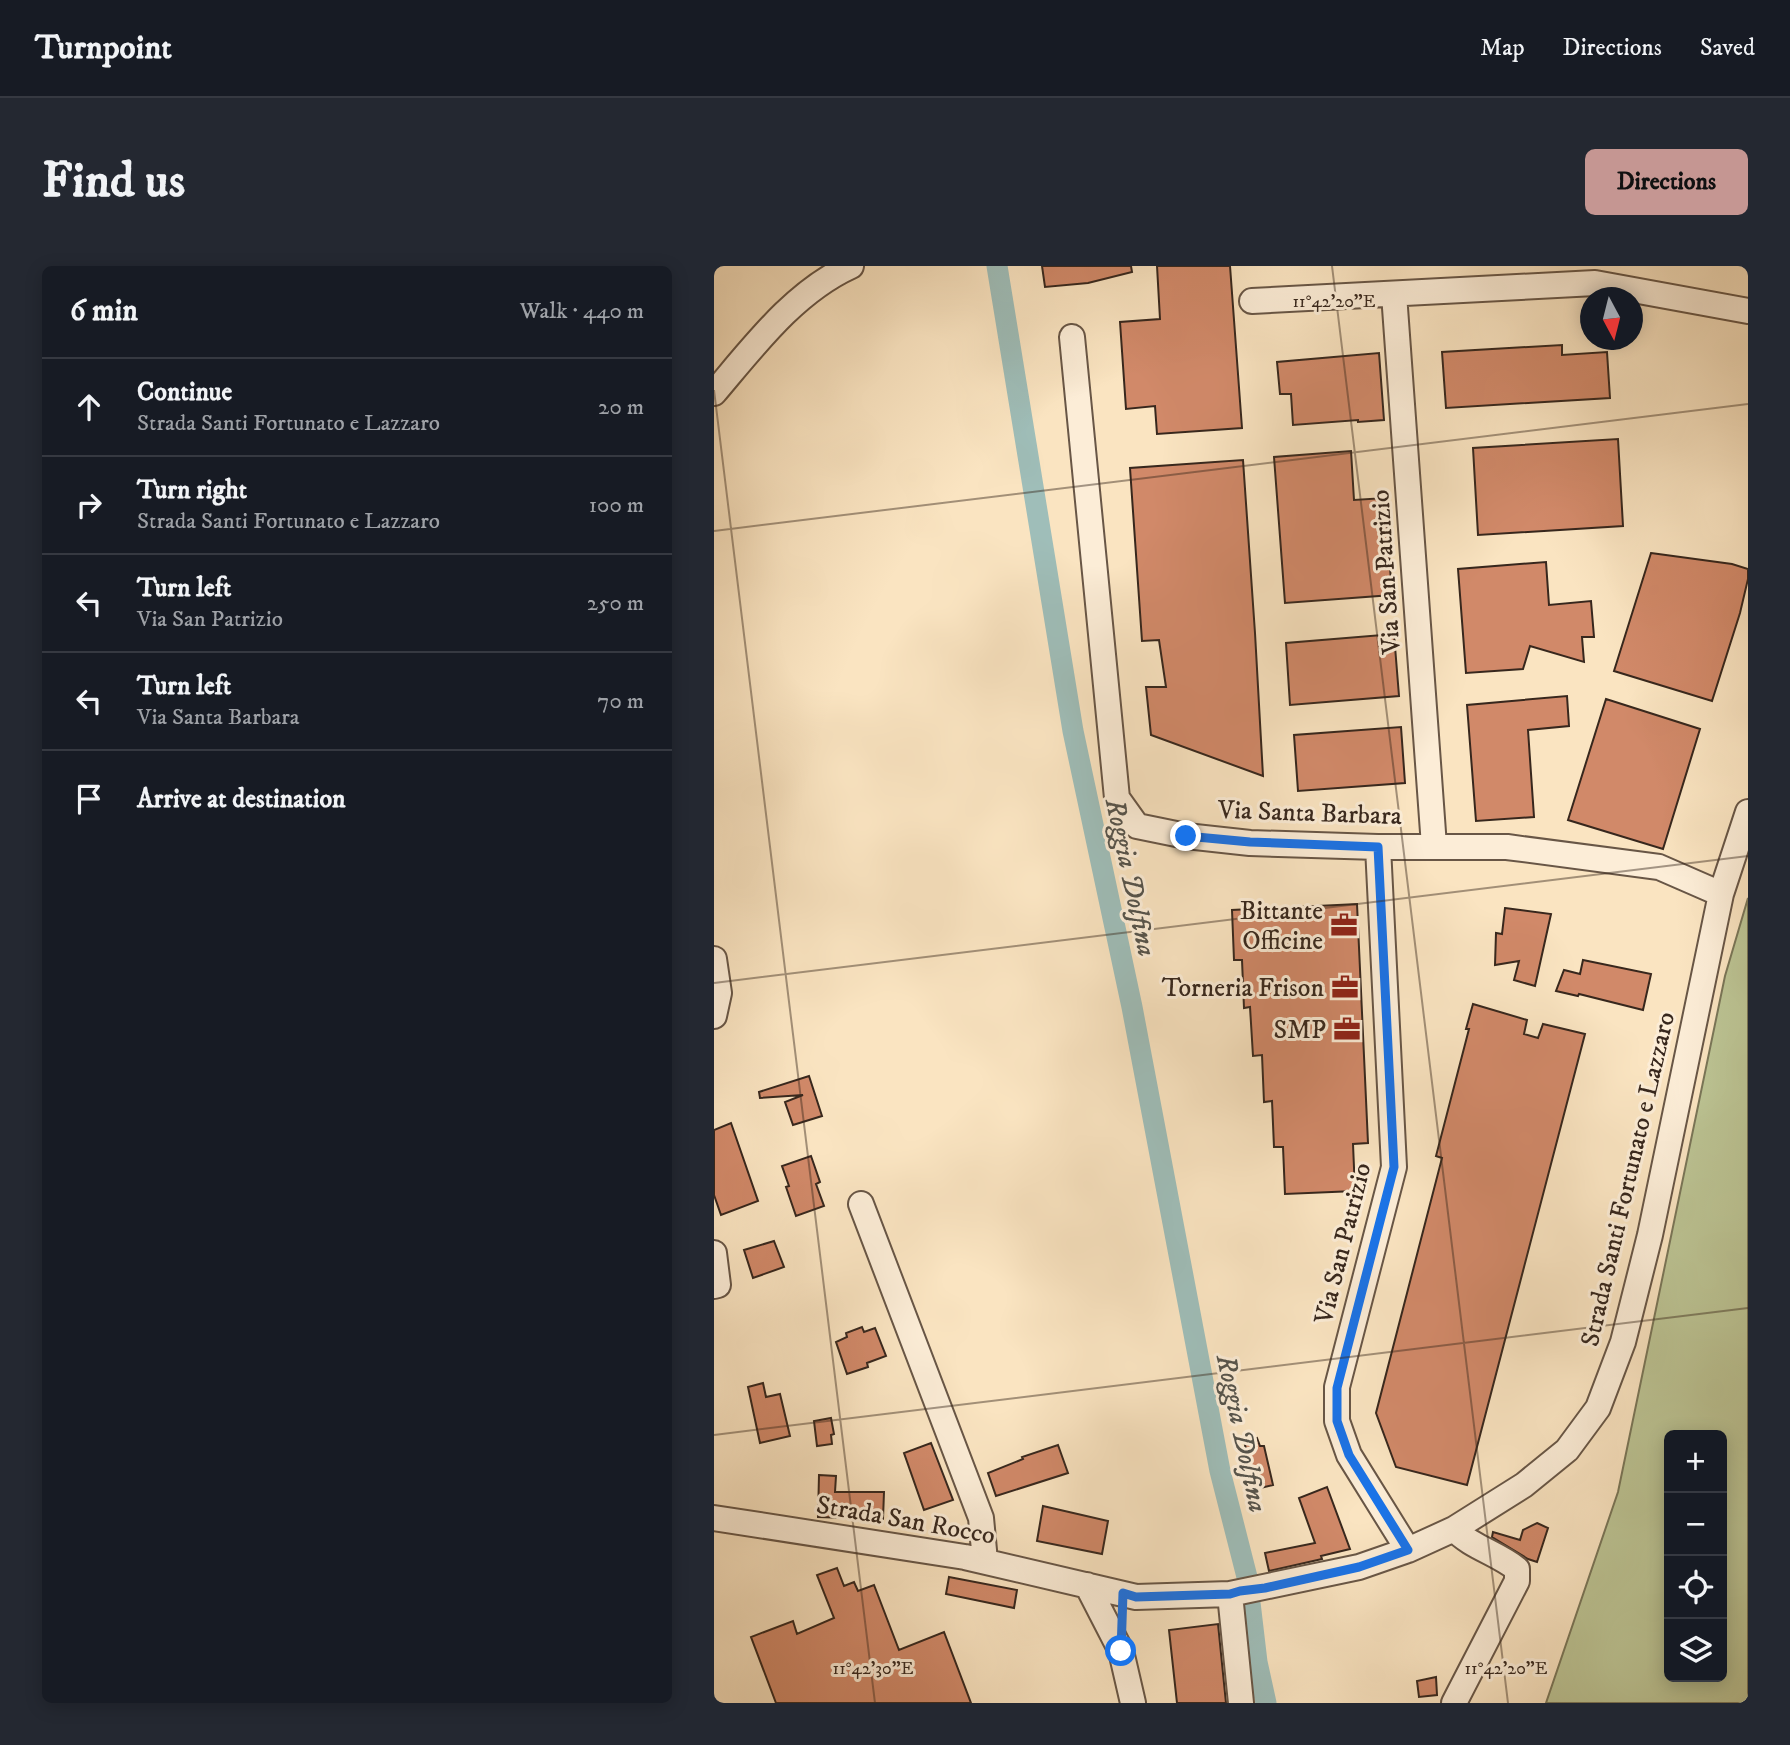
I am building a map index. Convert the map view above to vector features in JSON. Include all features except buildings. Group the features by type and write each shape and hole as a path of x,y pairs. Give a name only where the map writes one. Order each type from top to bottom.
{"street":[{"path":"714,393 752,348 799,301 836,273 852,266"},
{"path":"1252,301 1595,283 1748,311"},
{"name":"Via San Patrizio","path":"1394,293 1434,846"},
{"name":"Via Santa Barbara","path":"1072,337 1117,798 1137,826 1186,836 1250,842 1378,847 1507,847 1659,867 1721,894"},
{"name":"Strada Santi Fortunato e Lazzaro","path":"1087,1585 1136,1597 1235,1592 1359,1567 1408,1550 1454,1529 1524,1485 1567,1450 1598,1408 1623,1342 1650,1235 1721,894 1748,812"},
{"name":"Via San Patrizio","path":"1378,847 1394,1167 1337,1388 1337,1421 1349,1455 1408,1550"},
{"path":"714,959 719,993 714,1016"},
{"path":"861,1204 981,1518 985,1562"},
{"path":"714,1253 718,1285 714,1286"},
{"name":"Strada San Rocco","path":"714,1518 877,1542 1087,1585"},
{"path":"1454,1529 1463,1539 1503,1558 1517,1569 1517,1581 1454,1703"},
{"path":"1087,1585 1121,1651 1133,1703"},
{"path":"1235,1592 1241,1703"},
{"path":"1121,1651 1123,1593"}],"green space":[{"path":"1748,898 1748,1703 1546,1703 1618,1492 1725,976"}],"waterway":[{"name":"Roggia Dolfina","path":"997,266 1073,731 1132,1007 1220,1471 1247,1577 1257,1662 1266,1703"}],"place":[{"name":"Bittante Officine","path":"1344,925"},
{"name":"Torneria Frison","path":"1345,987"},
{"name":"SMP","path":"1347,1029"}],"route":[{"path":"1121,1651 1123,1593 1136,1597 1230,1594 1359,1567 1408,1550 1349,1455 1337,1421 1337,1388 1394,1167 1378,847 1250,842 1186,836"}]}
